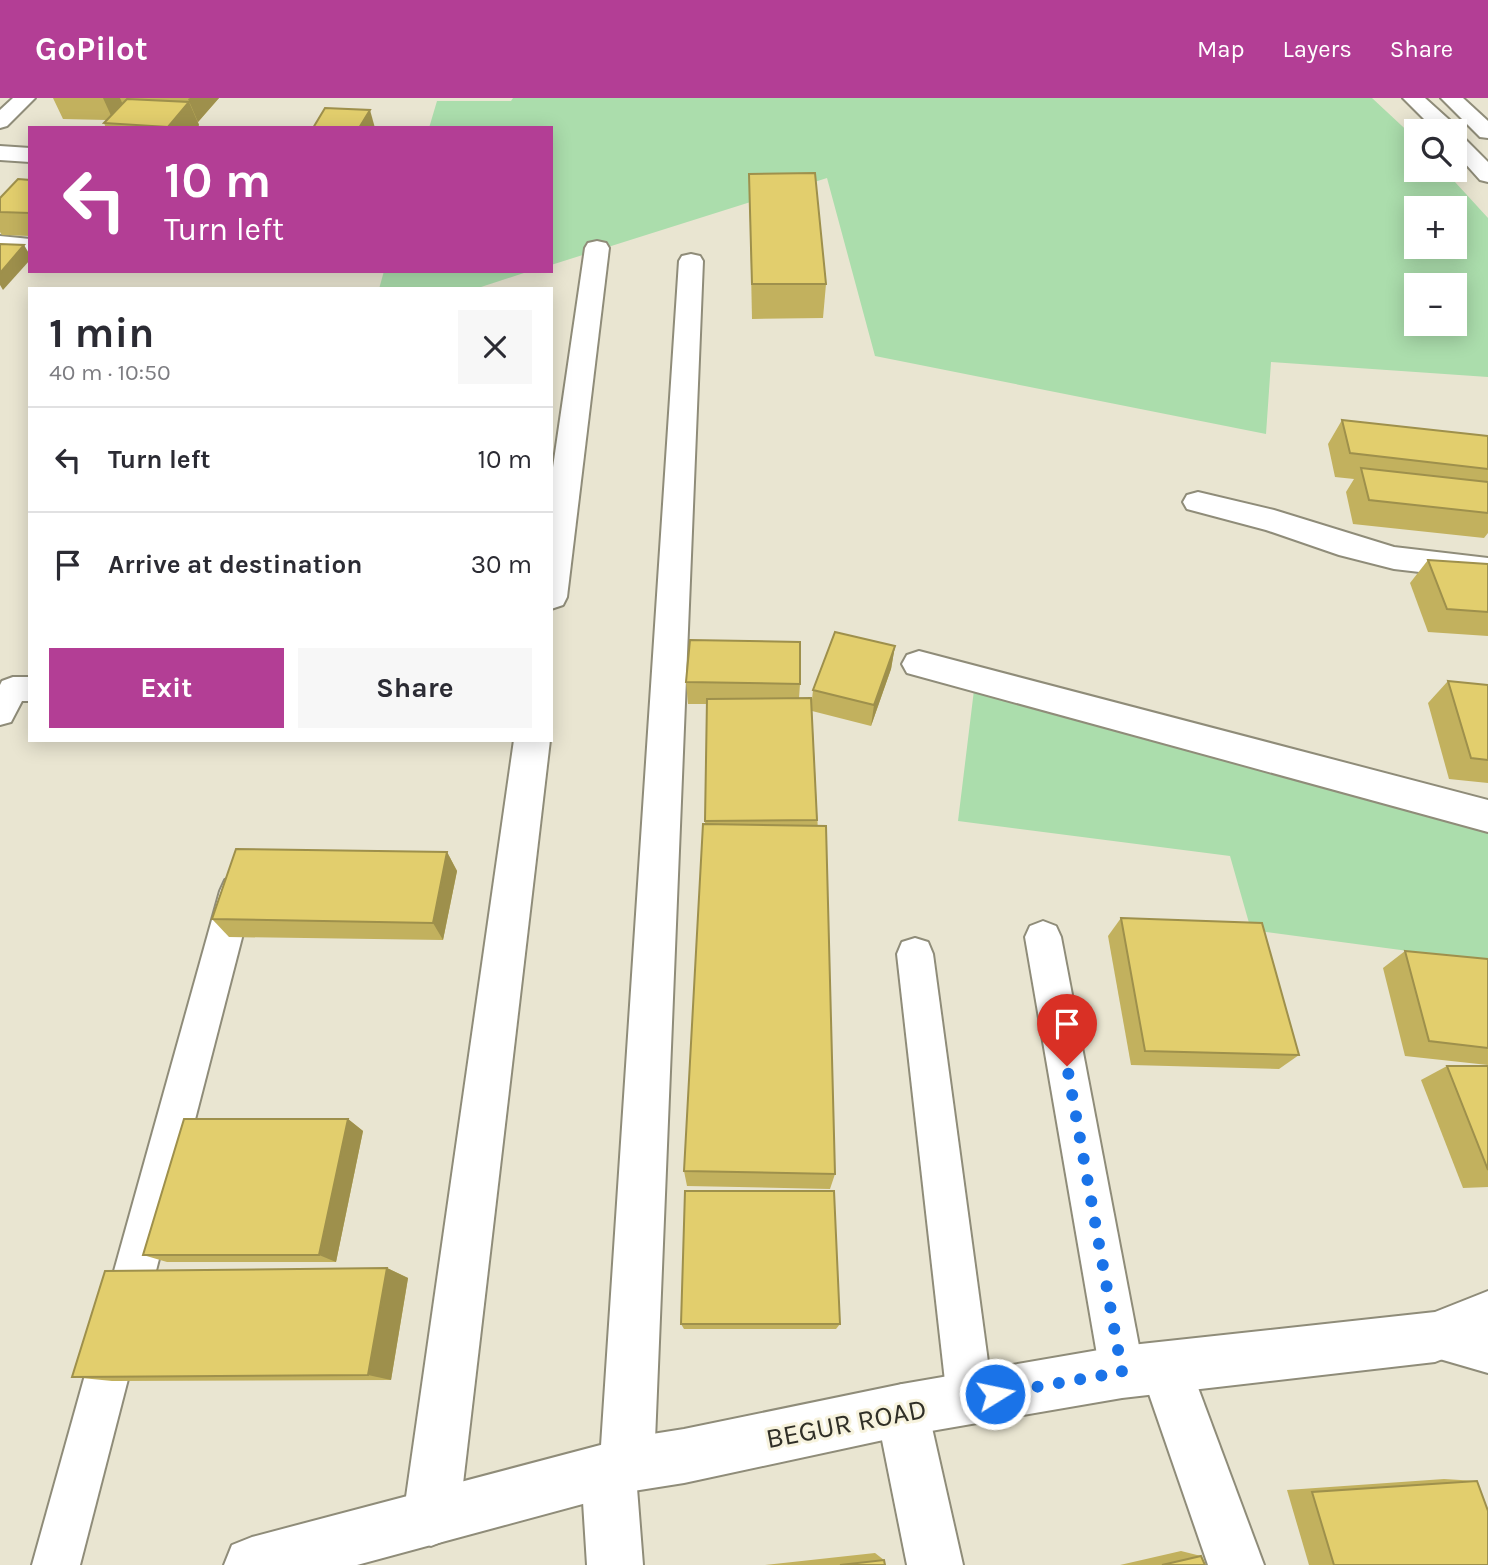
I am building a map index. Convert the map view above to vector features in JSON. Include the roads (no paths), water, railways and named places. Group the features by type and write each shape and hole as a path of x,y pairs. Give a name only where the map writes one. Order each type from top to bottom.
{"street":[{"path":"0,122 25,98"},
{"path":"1413,98 1435,119"},
{"path":"1451,98 1488,132"},
{"path":"1467,152 1488,175"},
{"path":"0,153 28,155"},
{"path":"0,243 28,246"},
{"path":"553,582 597,248"},
{"path":"615,1565 617,1467 691,261"},
{"path":"1198,502 1274,521 1350,547 1394,558 1488,569"},
{"path":"919,664 1488,816"},
{"path":"431,1518 533,742"},
{"name":"BEGUR ROAD","path":"252,1565 617,1467 684,1456 902,1410 1144,1370 1435,1337 1488,1316"},
{"path":"1144,1370 1236,1565"},
{"path":"902,1410 935,1565"}],"lane":[{"path":"0,713 13,689 28,690"},
{"path":"56,1565 246,855"},
{"path":"1044,937 1144,1370"},
{"path":"915,954 970,1398"},
{"path":"1435,1337 1488,1351"}]}
